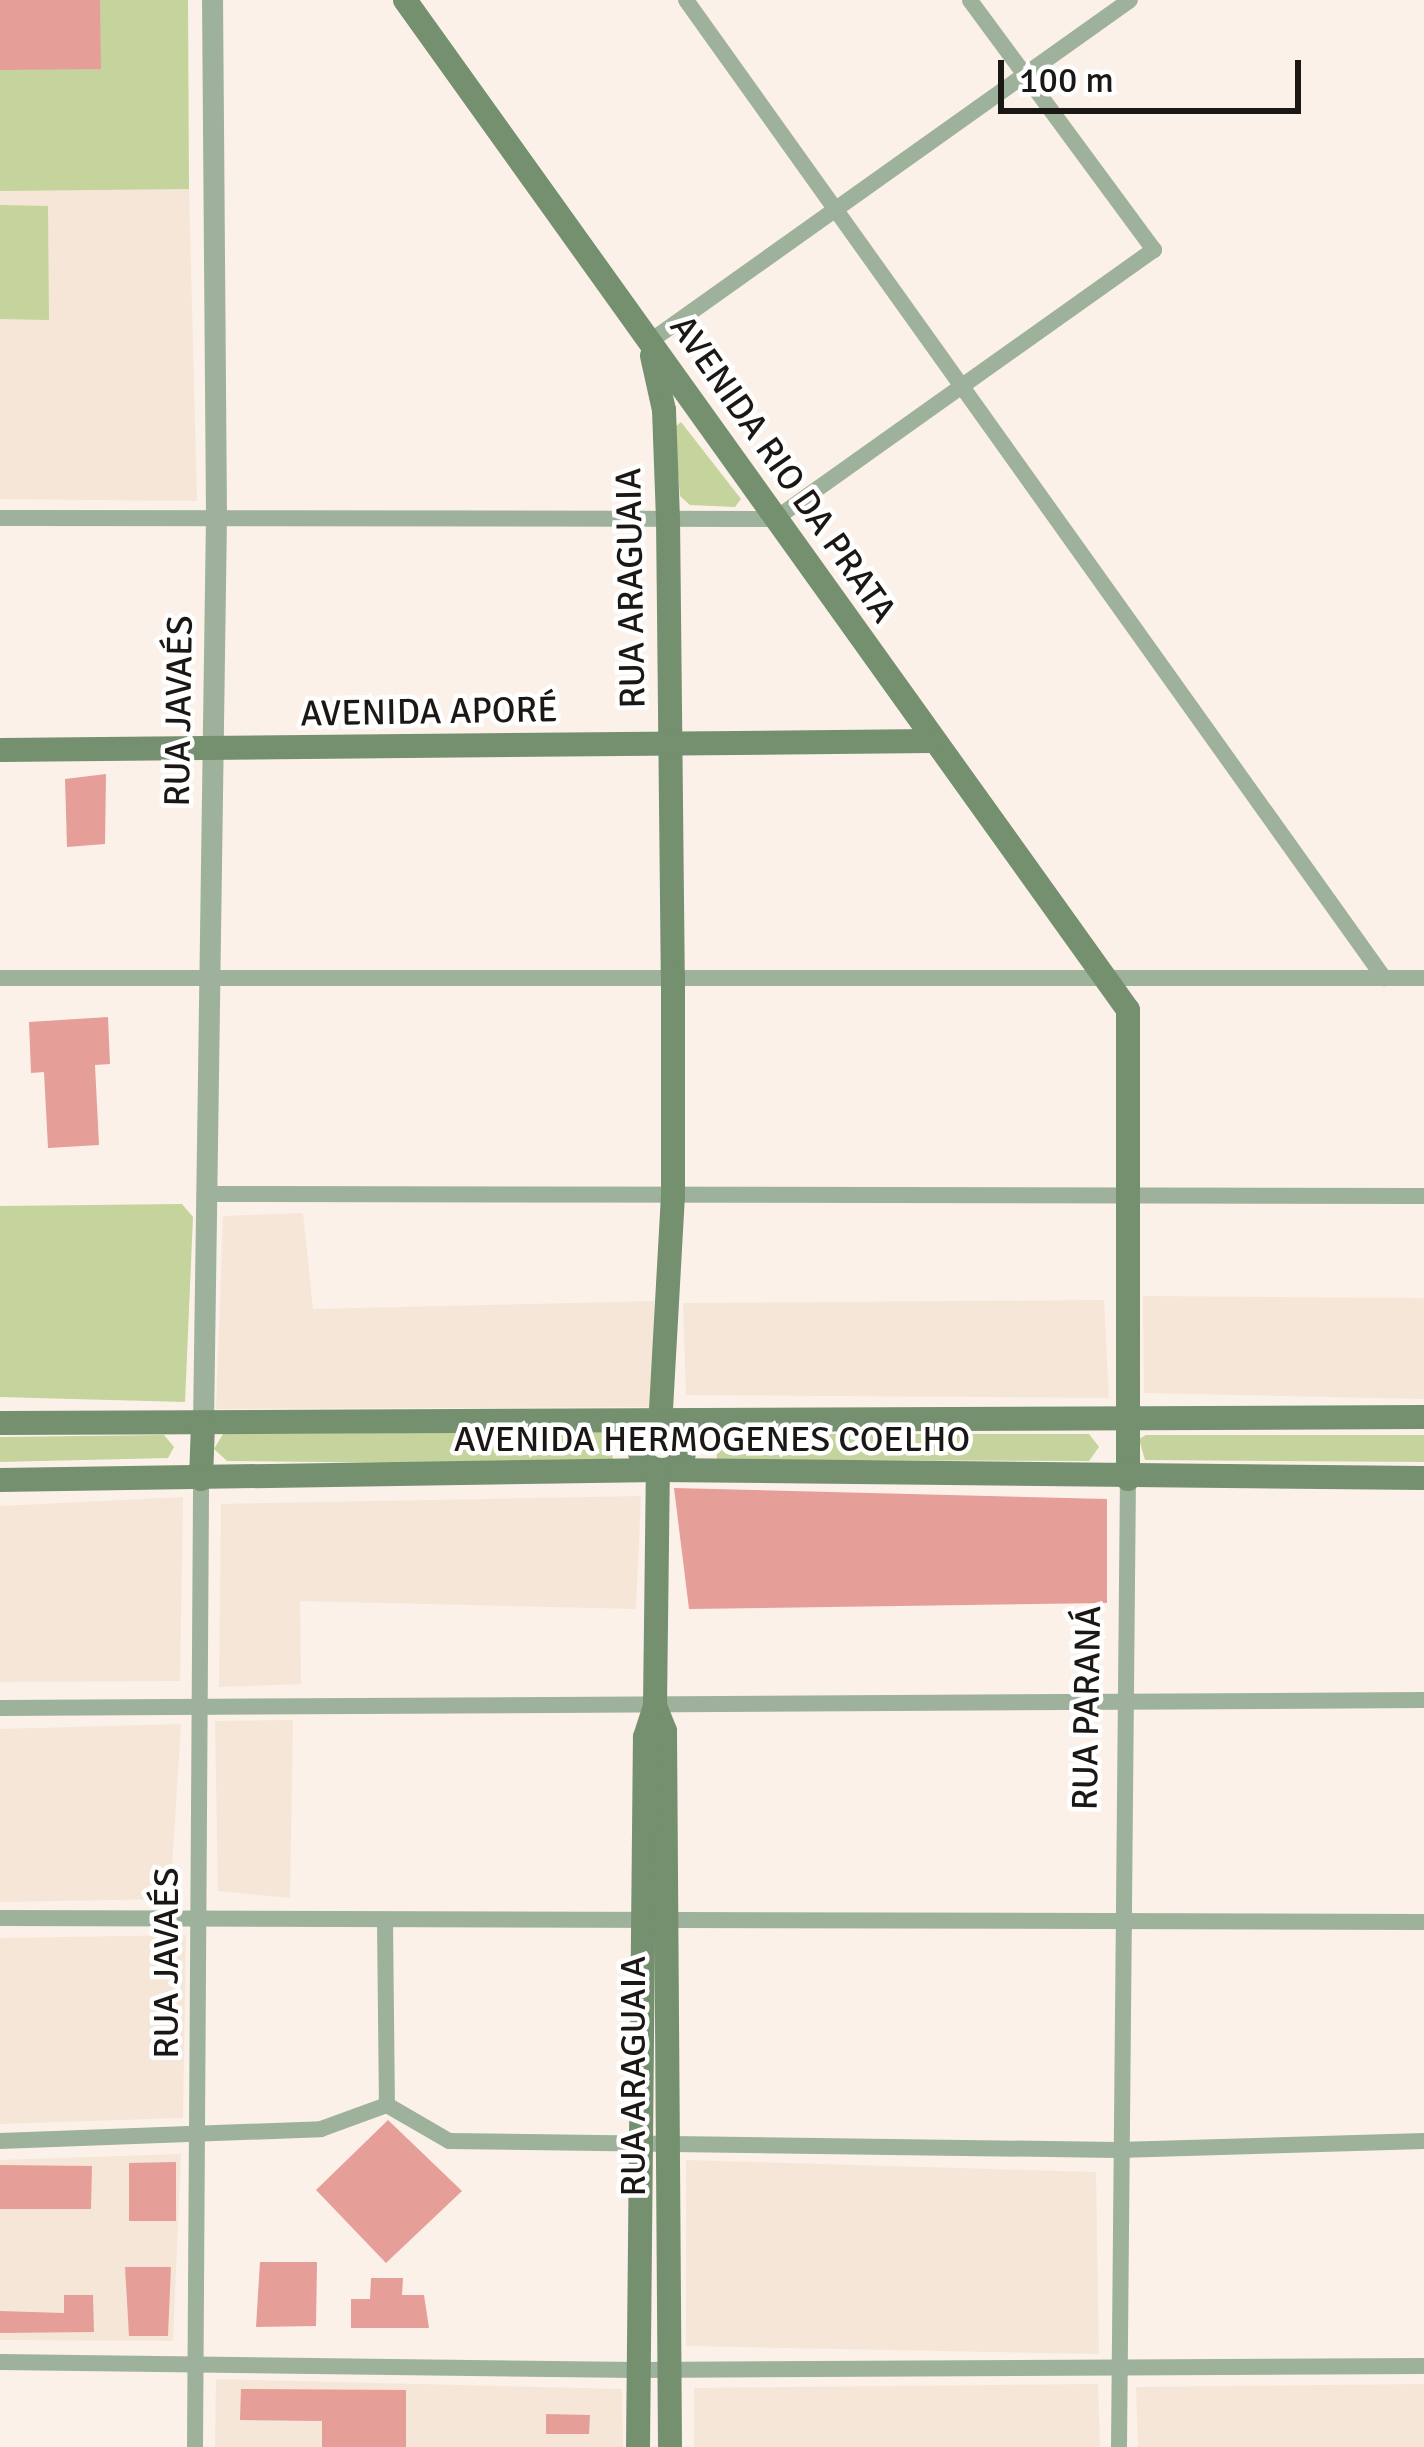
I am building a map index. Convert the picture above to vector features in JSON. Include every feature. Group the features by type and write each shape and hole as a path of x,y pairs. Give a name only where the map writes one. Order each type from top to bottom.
{"main road":[{"name":"AVENIDA RIO DA PRATA","path":"405,0 931,741 1106,977"},
{"name":"RUA ARAGUAIA","path":"649,342 664,410 673,977 673,1195 660,1424"},
{"name":"AVENIDA APORÉ","path":"0,749 209,752 931,741"},
{"name":"RUA PARANÁ","path":"1106,977 1129,1010 1128,1479"},
{"name":"AVENIDA HERMOGENES COELHO","path":"0,1423 1424,1418"},
{"path":"201,1479 203,1424"},
{"path":"658,1470 673,1467 685,1450 676,1429 660,1424"},
{"name":"RUA ARAGUAIA","path":"638,2447 641,1926 645,1737 655,1706 658,1470"},
{"name":"AVENIDA HERMOGENES COELHO","path":"0,1480 658,1470 1128,1479 1424,1478"},
{"name":"RUA ARAGUAIA","path":"655,1706 665,1731 669,1926 670,2447"}],"street":[{"name":"RUA JAVAÉS","path":"203,1424 209,752 216,516 212,0"},
{"path":"686,0 958,389 1384,978"},
{"path":"0,518 775,519 1154,250 970,0"},
{"path":"649,342 1130,0"},
{"path":"0,978 1424,978"},
{"path":"208,1194 1424,1196"},
{"name":"RUA JAVAÉS","path":"195,2447 201,1479"},
{"name":"RUA PARANÁ","path":"1119,2447 1120,1922 1128,1479"},
{"path":"0,1708 1424,1700"},
{"path":"0,1918 385,1919 641,1926 1424,1922"},
{"path":"385,1919 386,2105"},
{"path":"0,2140 321,2129 386,2105"},
{"path":"386,2105 449,2141 1118,2150 1424,2141"},
{"path":"0,2362 638,2370 1424,2366"}],"shaded area":[{"path":"0,189 189,189 197,501 0,499"},
{"path":"303,1213 313,1309 654,1301 660,1407 216,1409 223,1216"},
{"path":"1143,1296 1424,1298 1424,1399 1144,1393"},
{"path":"1104,1300 1109,1398 686,1395 683,1303"},
{"path":"641,1496 636,1609 300,1601 301,1684 219,1687 221,1504"},
{"path":"183,1497 180,1681 0,1682 0,1506"},
{"path":"293,1720 290,1898 218,1891 215,1721"},
{"path":"181,1724 170,1899 0,1902 0,1729"},
{"path":"186,1935 183,2118 0,2124 0,1938"},
{"path":"181,2154 173,2341 0,2340 0,2160"},
{"path":"686,2160 1096,2172 1099,2354 686,2346"},
{"path":"216,2379 622,2389 623,2447 215,2447"},
{"path":"1098,2384 1100,2447 694,2447 694,2388"},
{"path":"1424,2384 1424,2447 1138,2447 1136,2387"}],"green space":[{"path":"0,0 188,0 189,189 0,191"},
{"path":"0,205 48,206 49,320 0,319"},
{"path":"681,422 741,499 735,507 690,505 680,496 674,428"},
{"path":"182,1204 193,1217 185,1402 0,1397 0,1206"},
{"path":"611,1432 613,1465 227,1461 214,1449 223,1434"},
{"path":"716,1434 1089,1434 1099,1447 1089,1461 717,1460"},
{"path":"164,1435 174,1447 168,1458 0,1462 0,1437"},
{"path":"1146,1435 1424,1435 1424,1462 1145,1460 1139,1439"}],"building":[{"path":"0,0 100,0 101,69 0,70"},
{"path":"106,774 105,844 67,847 65,779"},
{"path":"108,1017 110,1064 95,1065 99,1145 48,1148 44,1072 31,1073 29,1022"},
{"path":"674,1488 1107,1499 1107,1603 689,1609"},
{"path":"388,2120 462,2191 386,2263 316,2190"},
{"path":"176,2162 176,2221 129,2221 129,2163"},
{"path":"0,2165 92,2166 91,2209 0,2209"},
{"path":"260,2262 317,2262 316,2326 256,2327"},
{"path":"125,2267 171,2267 168,2336 129,2336"},
{"path":"371,2278 403,2278 402,2295 424,2295 429,2328 351,2328 351,2299 370,2299"},
{"path":"64,2295 93,2295 94,2332 0,2333 0,2311 64,2313"},
{"path":"241,2389 406,2390 406,2447 322,2447 322,2421 240,2420"},
{"path":"546,2414 590,2415 589,2434 546,2434"}]}
